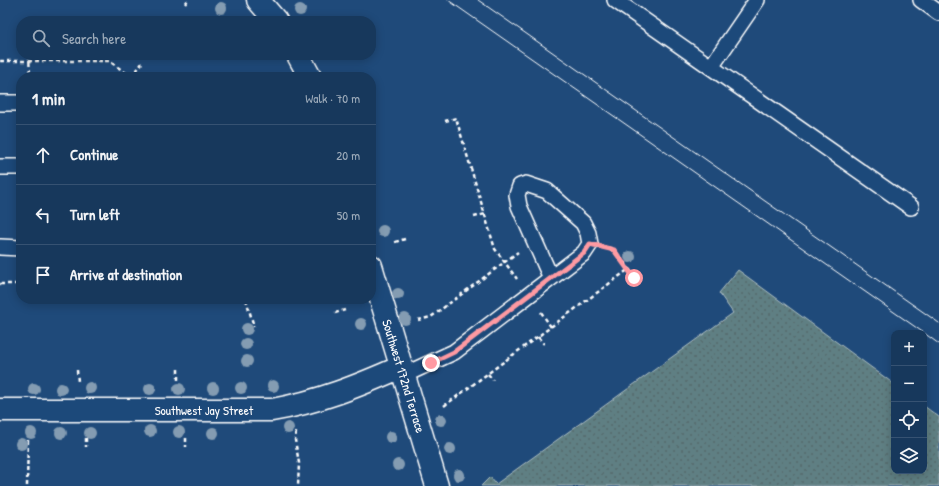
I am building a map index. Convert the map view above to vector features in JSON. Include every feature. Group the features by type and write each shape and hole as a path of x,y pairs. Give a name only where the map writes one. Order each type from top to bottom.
{"street":[{"path":"258,0 272,16"},
{"path":"301,60 307,72"},
{"name":"Southwest 172nd Terrace","path":"376,283 437,486"},
{"name":"Southwest Jay Street","path":"0,410 272,410 306,404 402,371"}],"lane":[{"path":"615,0 911,207"},
{"path":"711,67 757,0"},
{"path":"921,0 939,13"},
{"path":"0,102 16,103"},
{"path":"0,168 16,167"},
{"path":"402,371 454,352 584,253 590,244 588,233 583,223 574,214 547,191 526,184 520,186 517,195 519,206 551,278"},
{"path":"0,247 16,248"}],"path":[{"path":"185,4 188,0"},
{"path":"0,61 109,61 125,72"},
{"path":"30,61 30,72"},
{"path":"136,72 142,63"},
{"path":"446,121 456,118 495,249 551,327"},
{"path":"474,217 484,214"},
{"path":"395,242 405,239"},
{"path":"418,320 431,317 534,240"},
{"path":"590,244 614,250 634,278"},
{"path":"444,406 629,269"},
{"path":"0,284 16,284"},
{"path":"247,304 254,327"},
{"path":"335,313 345,310"},
{"path":"538,337 544,344"},
{"path":"178,369 178,383"},
{"path":"77,370 78,382"},
{"path":"488,374 493,380"},
{"path":"296,432 295,440 299,463 298,486"},
{"path":"28,438 28,486"},
{"path":"86,438 86,447"},
{"path":"186,438 186,447"}],"green space":[{"path":"738,270 891,382 891,474 927,474 927,408 939,417 939,486 481,486 490,477 496,484 733,313 719,293"}],"tram line":[{"path":"448,0 920,330"},
{"path":"478,0 939,323"},
{"path":"927,335 939,344"}],"route":[{"path":"431,363 454,352 584,253 590,244 614,250 634,278"}]}
